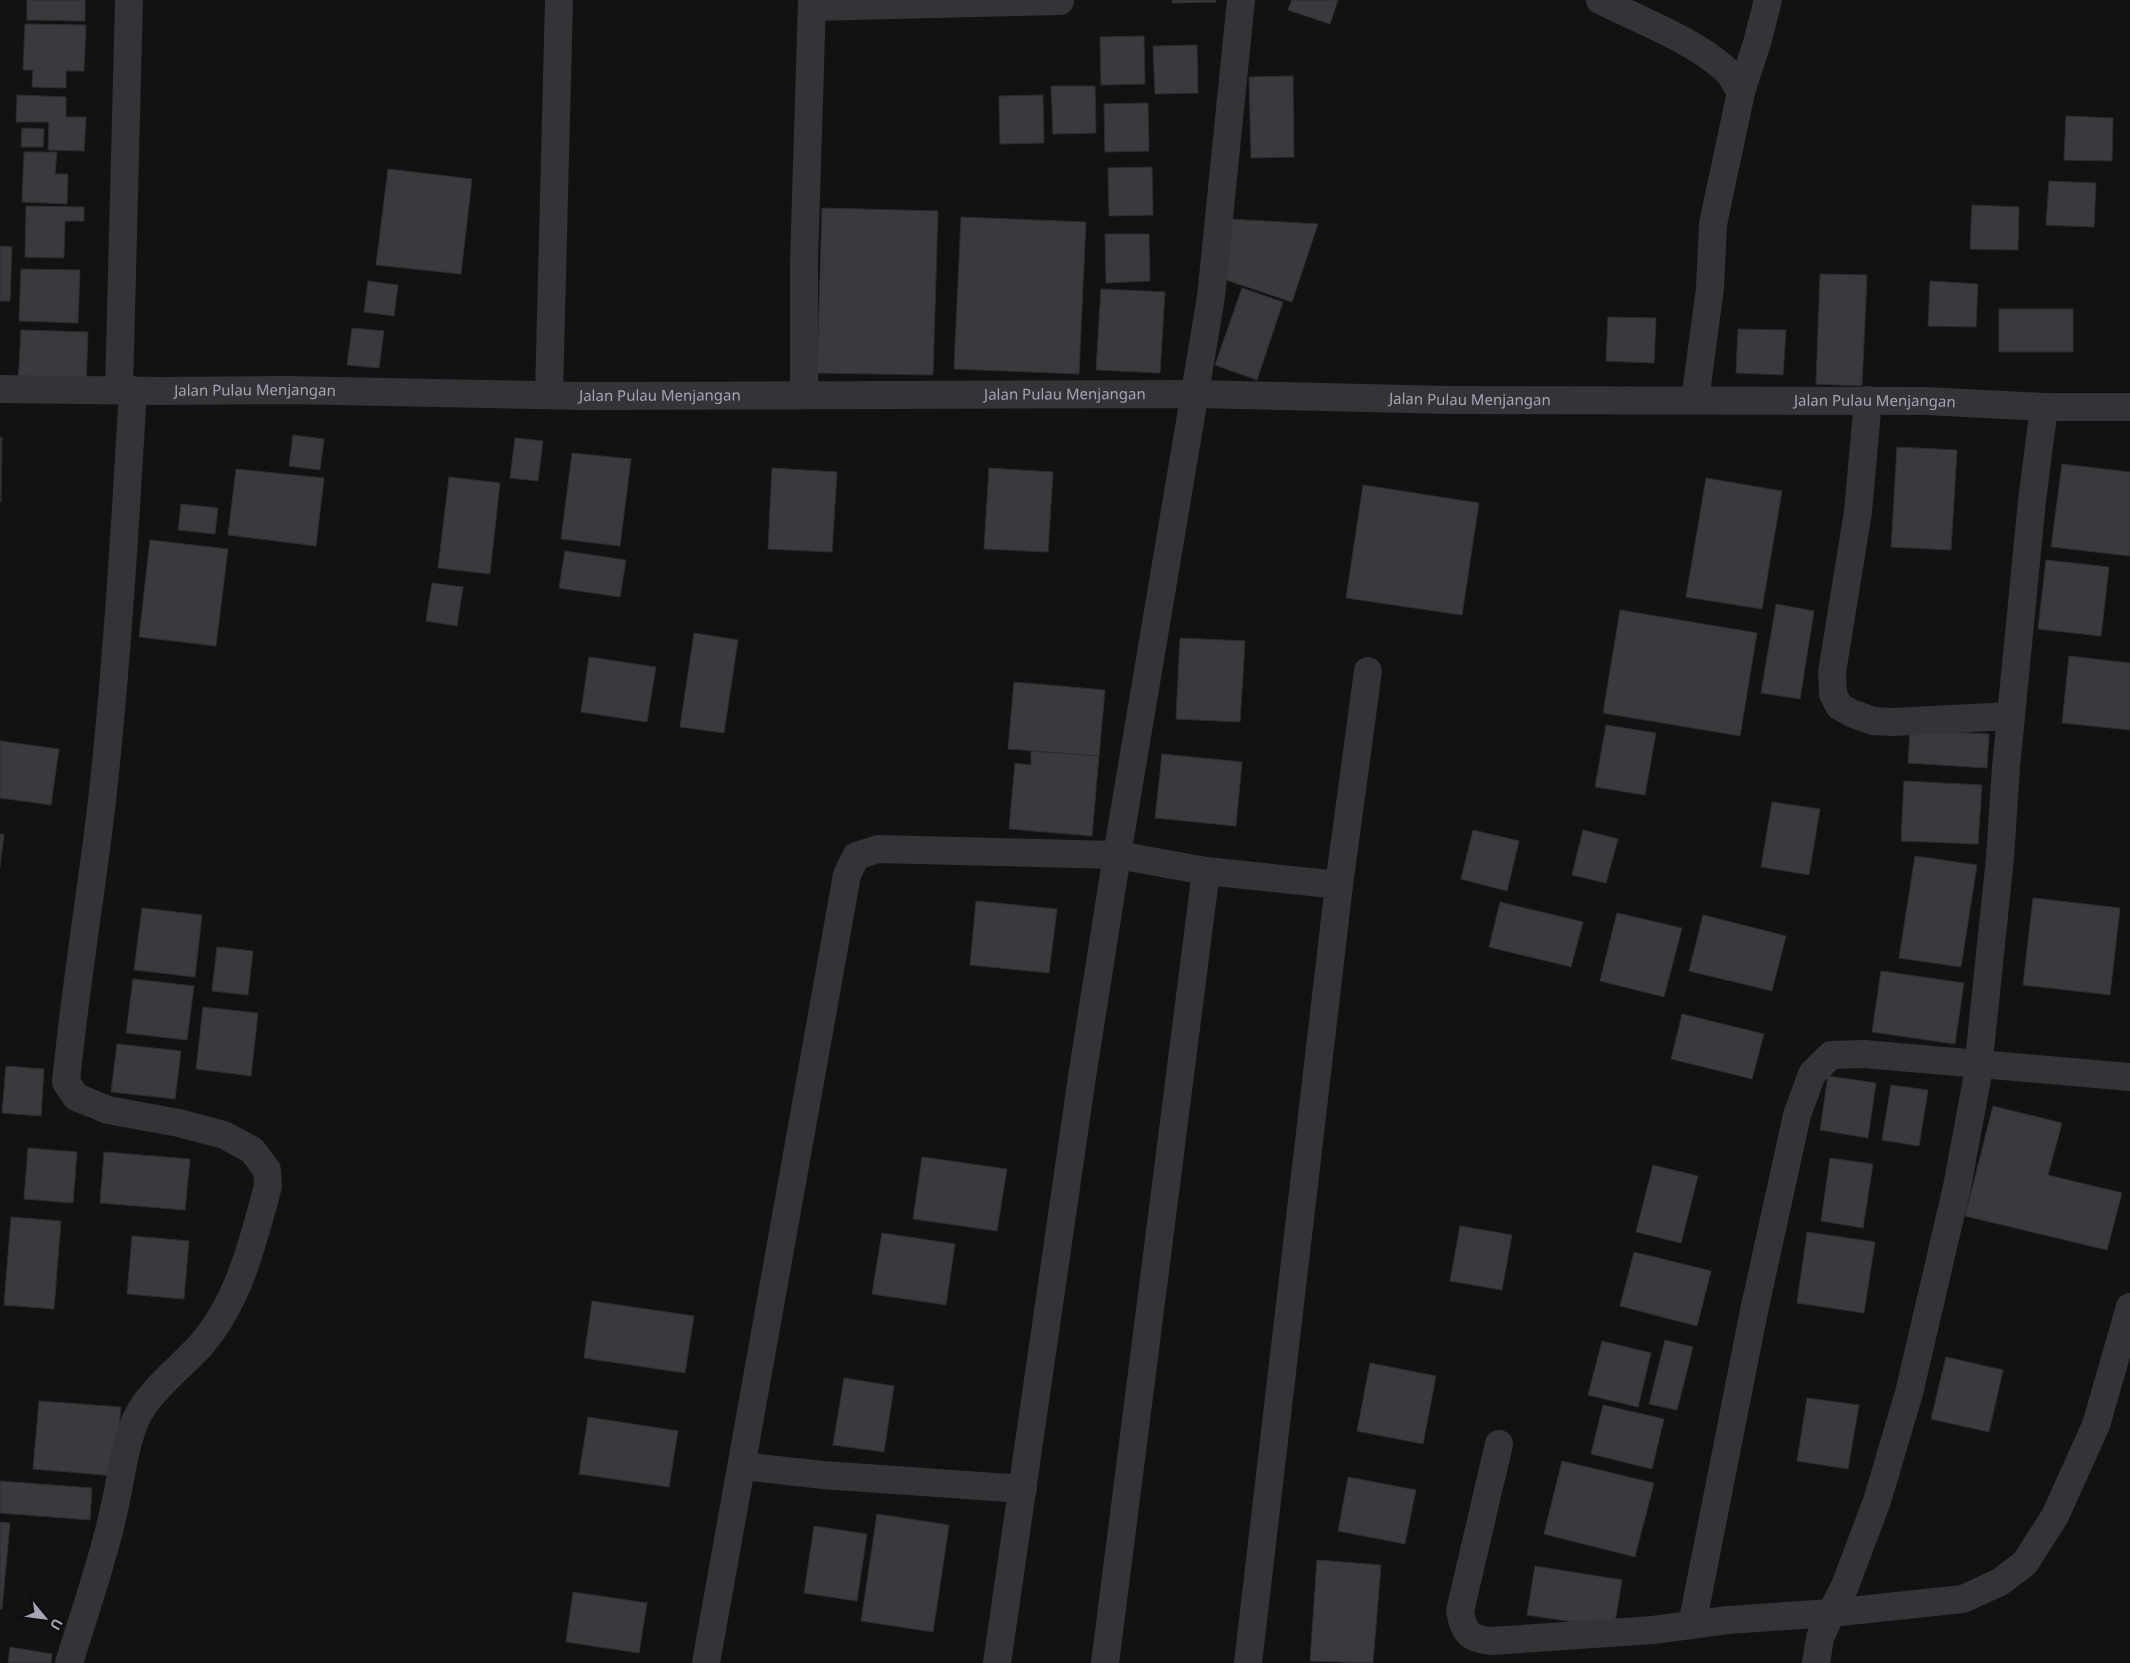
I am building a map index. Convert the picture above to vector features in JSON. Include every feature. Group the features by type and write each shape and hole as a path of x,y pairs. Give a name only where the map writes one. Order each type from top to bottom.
{"street":[{"path":"69,1663 113,1514 120,1472 136,1417 156,1390 201,1344 222,1315 241,1279 268,1186 267,1170 252,1150 224,1135 179,1123 108,1110 76,1097 66,1082 72,1020 102,802 113,685 126,390 129,0"},
{"path":"549,394 558,0"},
{"path":"997,1663 1082,1077 1117,856 1211,297 1241,0"},
{"path":"1600,0 1690,45 1710,58 1727,71 1740,92"},
{"path":"1695,400 1710,288 1713,224 1740,92 1757,43 1768,0"},
{"path":"804,395 804,264 812,3 1060,1"},
{"name":"Jalan Pulau Menjangan","path":"0,389 316,390 549,394 1196,394 1450,400 1868,400 2044,407 2130,407"},
{"path":"1868,400 1858,512 1832,672 1833,694 1839,706 1851,713 1873,721 1901,722 2011,716"},
{"path":"1816,1663 1820,1638 1845,1586 1877,1501 1909,1393 1957,1187 1978,1064 2000,858 2011,716 2032,501 2044,407"},
{"path":"1248,1663 1339,885 1368,671"},
{"path":"706,1663 847,875 856,856 878,849 1117,856 1206,871 1339,885"},
{"path":"1105,1663 1206,871"},
{"path":"1692,1624 1754,1311 1797,1115 1812,1074 1831,1055 1864,1054 2130,1077"},
{"path":"1499,1444 1460,1611 1466,1632 1473,1638 1492,1641 1653,1630 1692,1624 1831,1613 1963,1599 2000,1582 2025,1563 2055,1516 2096,1425 2130,1307"},
{"path":"742,1466 823,1475 1023,1489"}],"building":[{"path":"27,0 85,0 85,21 27,20"},
{"path":"1172,0 1216,0 1216,2 1172,3"},
{"path":"1292,0 1338,0 1330,24 1288,10"},
{"path":"25,24 86,25 84,71 66,71 66,88 32,87 33,70 23,70"},
{"path":"1144,36 1145,84 1101,85 1100,37"},
{"path":"1197,45 1198,93 1155,94 1153,46"},
{"path":"1293,76 1294,157 1251,158 1249,77"},
{"path":"1051,86 1095,86 1096,133 1053,134"},
{"path":"17,95 66,97 66,117 86,117 84,151 48,150 49,122 16,122"},
{"path":"1043,95 1044,143 1000,144 999,96"},
{"path":"1148,103 1149,151 1105,152 1104,104"},
{"path":"2066,116 2113,118 2112,161 2064,160"},
{"path":"22,128 44,129 43,147 21,147"},
{"path":"24,152 57,152 55,174 68,174 67,204 22,202"},
{"path":"1152,167 1153,215 1109,216 1108,168"},
{"path":"388,169 472,179 461,274 376,265"},
{"path":"2049,181 2096,183 2094,227 2046,225"},
{"path":"1972,205 2019,207 2018,250 1970,249"},
{"path":"26,206 84,207 84,221 65,221 64,258 25,257"},
{"path":"822,208 938,211 933,375 817,373"},
{"path":"961,217 1086,222 1079,374 954,369"},
{"path":"1230,219 1318,224 1292,302 1226,280"},
{"path":"1105,234 1149,234 1150,281 1106,283"},
{"path":"0,246 12,247 10,301 0,301"},
{"path":"21,269 80,270 78,323 19,321"},
{"path":"1820,274 1867,275 1862,386 1816,384"},
{"path":"368,281 398,285 394,316 364,312"},
{"path":"1930,281 1978,284 1976,327 1928,326"},
{"path":"1242,288 1283,302 1257,380 1215,365"},
{"path":"1101,289 1165,292 1160,373 1096,370"},
{"path":"1999,309 2073,309 2073,352 1999,352"},
{"path":"1608,317 1656,318 1654,363 1606,361"},
{"path":"352,328 384,331 379,368 347,365"},
{"path":"1738,329 1786,330 1783,375 1736,373"},
{"path":"21,330 88,332 86,385 18,383"},
{"path":"293,435 324,439 320,470 289,466"},
{"path":"0,437 2,437 1,502 0,502"},
{"path":"515,438 543,441 538,481 510,478"},
{"path":"1897,447 1957,450 1951,550 1891,547"},
{"path":"572,453 631,459 620,546 561,539"},
{"path":"2062,464 2130,472 2130,556 2051,547"},
{"path":"772,468 837,472 832,552 768,549"},
{"path":"989,468 1053,472 1048,552 984,549"},
{"path":"236,469 324,478 316,546 228,535"},
{"path":"449,477 500,483 490,574 438,568"},
{"path":"1706,478 1782,491 1762,609 1686,597"},
{"path":"1363,485 1479,503 1462,615 1346,598"},
{"path":"181,504 218,508 215,534 178,530"},
{"path":"150,540 228,549 216,646 139,637"},
{"path":"565,551 626,560 620,597 559,588"},
{"path":"2046,560 2109,567 2101,636 2038,629"},
{"path":"432,583 463,587 457,626 426,621"},
{"path":"1776,604 1814,611 1800,699 1761,693"},
{"path":"1620,610 1757,633 1740,736 1603,713"},
{"path":"694,633 738,640 724,733 680,727"},
{"path":"1180,638 1245,641 1240,722 1176,719"},
{"path":"2069,656 2130,663 2130,730 2062,723"},
{"path":"589,657 656,667 647,722 581,712"},
{"path":"1014,682 1105,690 1099,756 1008,749"},
{"path":"1606,725 1656,733 1645,795 1595,787"},
{"path":"1910,730 1989,734 1987,768 1908,763"},
{"path":"0,741 59,749 51,805 0,798"},
{"path":"1031,751 1099,756 1092,836 1009,829 1015,763 1031,765"},
{"path":"1162,754 1242,762 1236,826 1155,818"},
{"path":"1904,781 1982,785 1978,844 1901,841"},
{"path":"1772,802 1820,809 1809,875 1761,867"},
{"path":"1473,830 1519,841 1507,891 1461,879"},
{"path":"1583,830 1618,839 1606,883 1572,875"},
{"path":"0,834 4,834 0,867"},
{"path":"1915,856 1977,865 1961,967 1899,958"},
{"path":"2033,898 2120,908 2110,995 2023,985"},
{"path":"976,901 1057,909 1049,973 970,965"},
{"path":"1500,902 1583,922 1571,967 1489,947"},
{"path":"142,908 202,915 195,977 134,970"},
{"path":"1617,913 1682,928 1664,997 1600,981"},
{"path":"1703,915 1786,936 1772,991 1689,971"},
{"path":"217,947 253,951 248,995 212,991"},
{"path":"1881,971 1964,983 1955,1044 1872,1032"},
{"path":"133,979 194,986 187,1040 126,1033"},
{"path":"203,1007 258,1013 251,1076 196,1069"},
{"path":"1682,1014 1764,1034 1752,1079 1671,1059"},
{"path":"117,1044 181,1051 175,1099 111,1092"},
{"path":"6,1066 44,1069 41,1116 2,1113"},
{"path":"1828,1076 1876,1083 1868,1138 1820,1130"},
{"path":"1891,1085 1928,1090 1919,1146 1882,1140"},
{"path":"1993,1106 2062,1123 2048,1175 2122,1193 2107,1250 1965,1216"},
{"path":"28,1148 77,1152 73,1203 24,1199"},
{"path":"104,1152 190,1159 185,1210 100,1203"},
{"path":"922,1157 1007,1169 997,1231 913,1219"},
{"path":"1830,1158 1873,1164 1863,1228 1821,1221"},
{"path":"1653,1165 1698,1176 1681,1243 1636,1232"},
{"path":"11,1217 61,1221 54,1309 4,1305"},
{"path":"1460,1226 1512,1235 1502,1290 1450,1281"},
{"path":"1807,1232 1875,1242 1864,1313 1797,1303"},
{"path":"882,1233 955,1244 946,1305 872,1294"},
{"path":"132,1236 189,1241 184,1299 127,1294"},
{"path":"1634,1252 1711,1271 1697,1326 1620,1306"},
{"path":"592,1301 694,1316 685,1373 584,1358"},
{"path":"1665,1340 1693,1347 1677,1410 1649,1404"},
{"path":"1602,1341 1651,1353 1638,1407 1588,1395"},
{"path":"1946,1357 2003,1370 1989,1432 1931,1419"},
{"path":"1370,1363 1436,1376 1423,1444 1357,1431"},
{"path":"844,1378 894,1386 884,1452 833,1445"},
{"path":"1807,1398 1859,1405 1848,1469 1797,1461"},
{"path":"39,1401 121,1407 115,1476 33,1469"},
{"path":"1603,1405 1664,1419 1652,1469 1591,1454"},
{"path":"588,1417 678,1431 669,1487 579,1474"},
{"path":"1562,1461 1654,1483 1635,1557 1544,1534"},
{"path":"1348,1477 1416,1490 1405,1544 1338,1531"},
{"path":"0,1481 92,1488 90,1520 0,1513"},
{"path":"877,1514 949,1525 933,1632 861,1621"},
{"path":"0,1522 10,1523 2,1609 0,1609"},
{"path":"814,1526 867,1534 857,1601 804,1593"},
{"path":"1317,1560 1381,1565 1373,1663 1310,1661"},
{"path":"1535,1566 1622,1580 1614,1628 1527,1615"},
{"path":"573,1592 647,1603 639,1653 566,1642"},
{"path":"10,1647 52,1654 51,1663 8,1663"}]}
